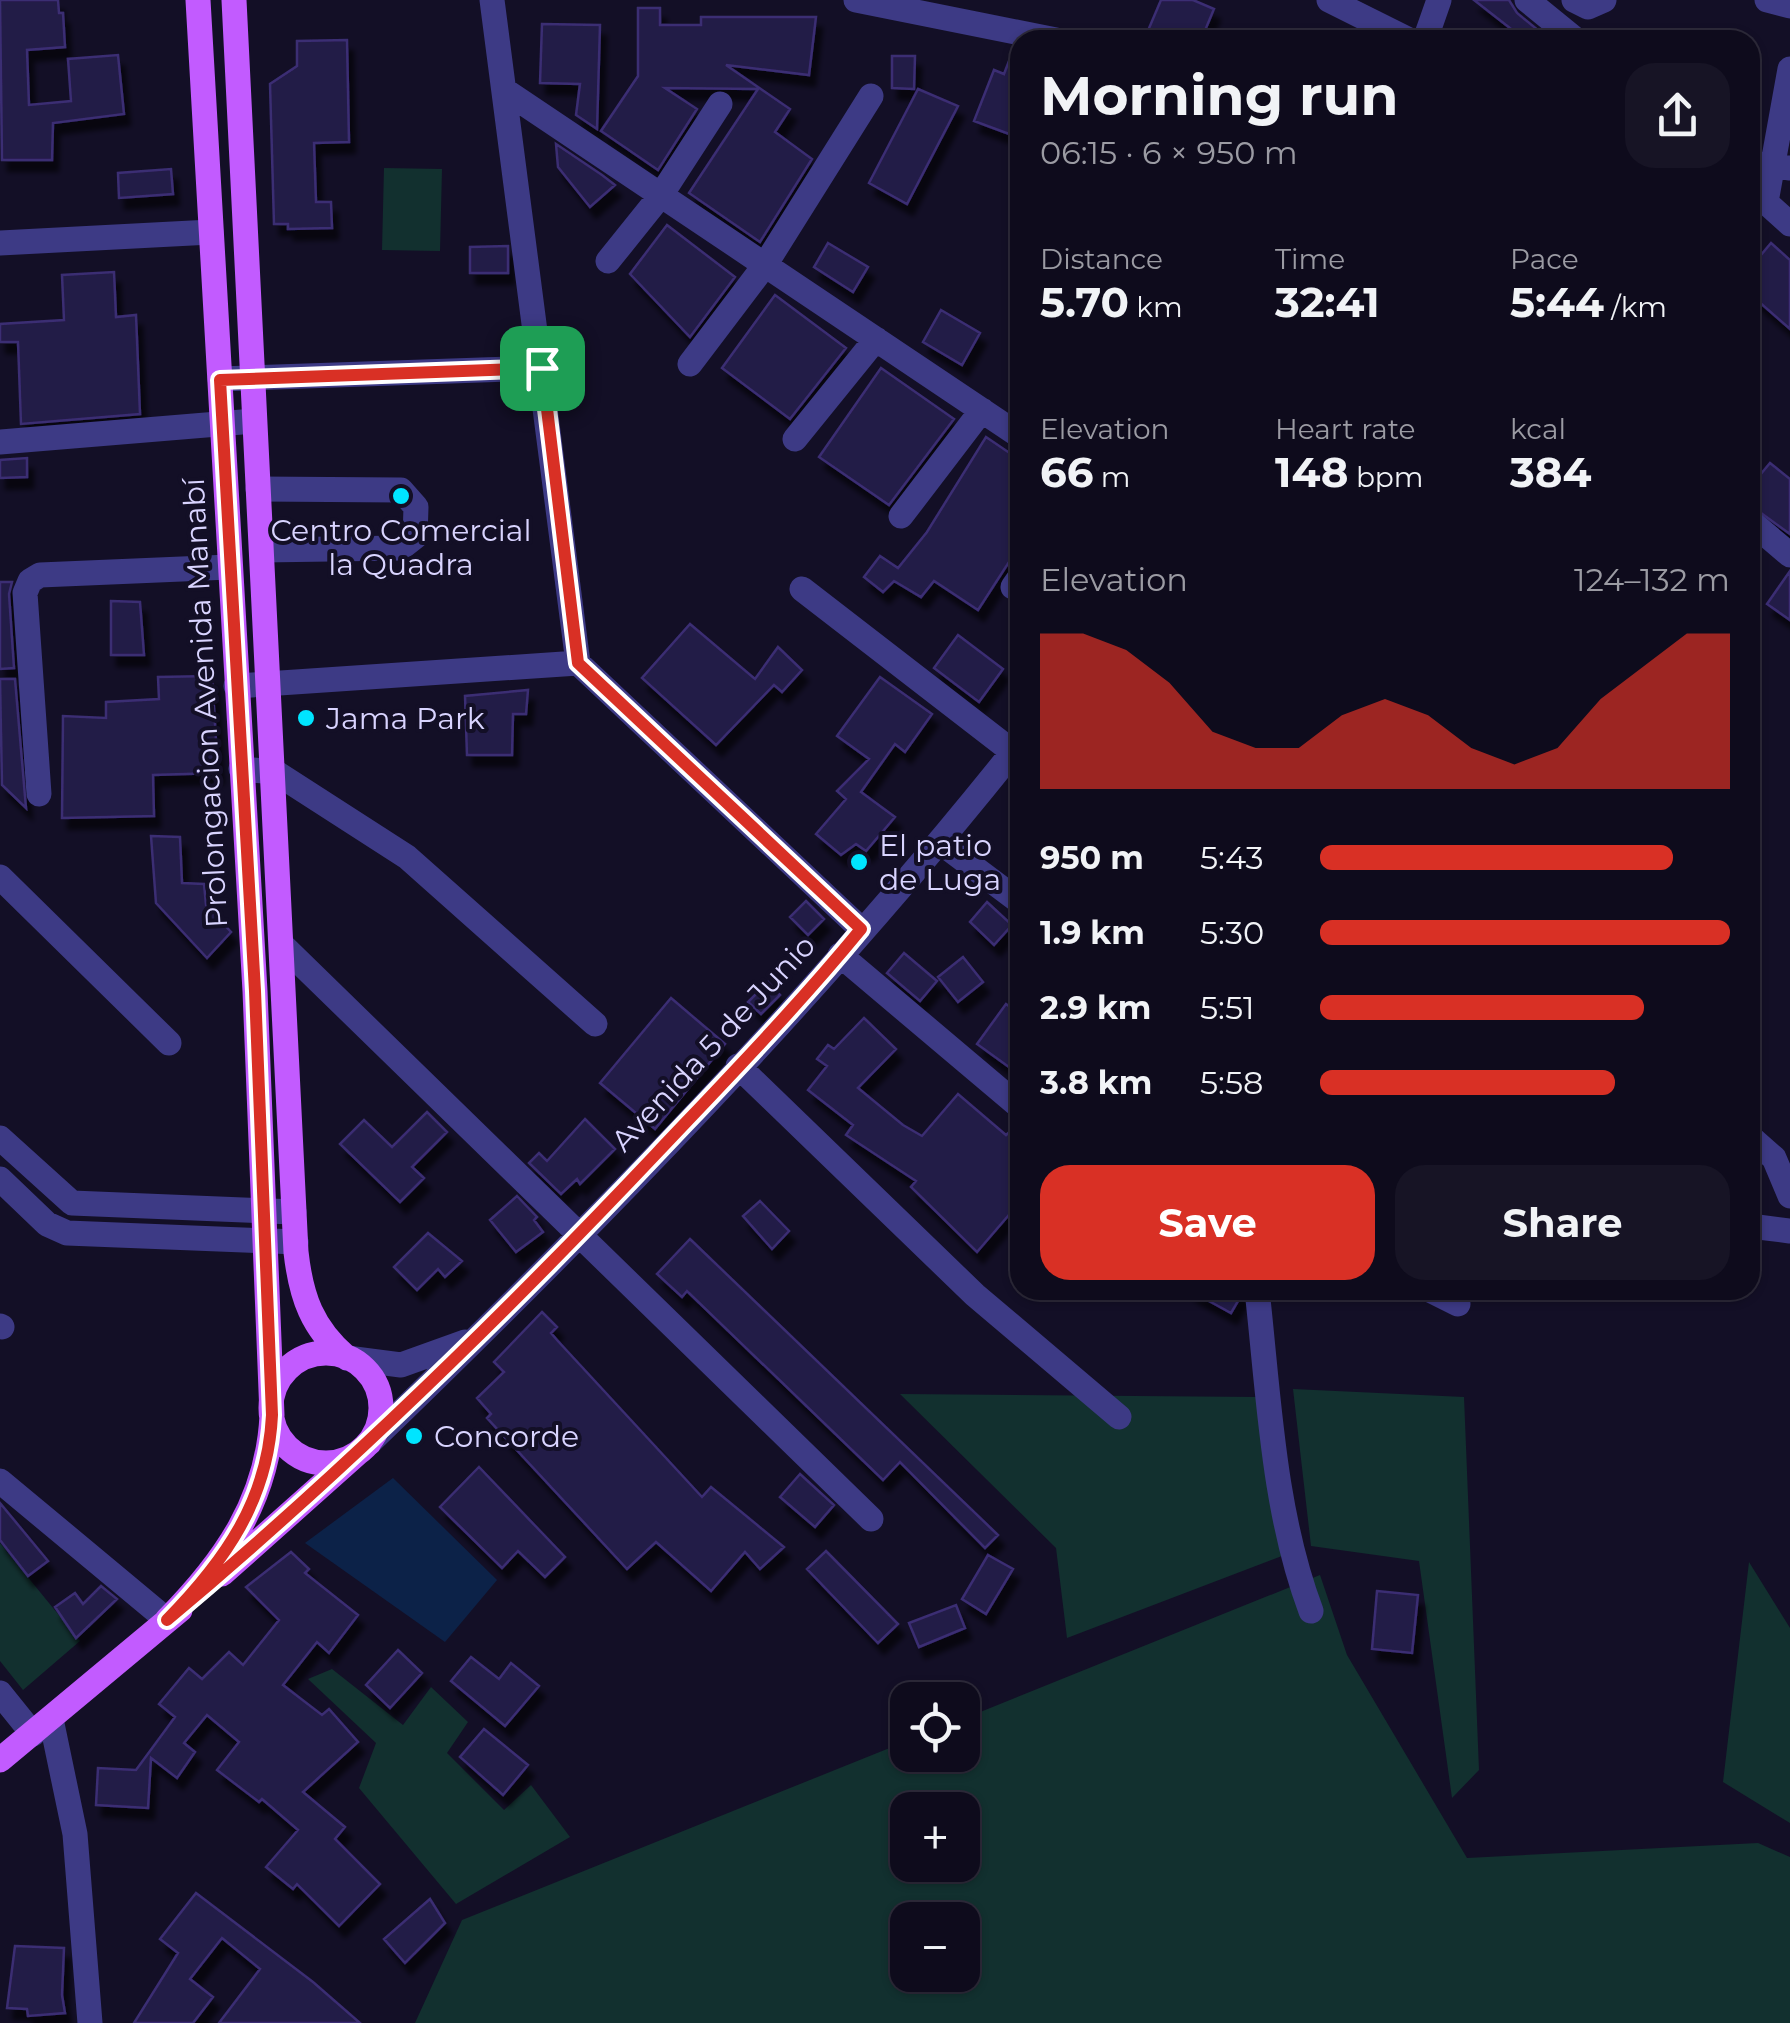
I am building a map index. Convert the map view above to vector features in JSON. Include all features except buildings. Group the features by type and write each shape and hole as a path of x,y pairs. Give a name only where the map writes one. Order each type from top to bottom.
{"main road":[{"name":"Prolongacion Avenida Manabí","path":"198,0 265,1212 272,1408"},
{"path":"0,1760 365,1447 380,1420 379,1394 368,1372 347,1358 320,1330 308,1310 296,1242 234,0"},
{"path":"167,1620 222,1560 245,1522 263,1476 280,1378 298,1361 322,1354 347,1358"},
{"path":"272,1408 280,1439 311,1462 337,1463 365,1447"}],"street":[{"path":"492,0 507,92 578,663 861,929"},
{"path":"856,0 1010,31"},
{"path":"1329,0 1390,30"},
{"path":"1428,30 1439,0"},
{"path":"1527,0 1564,30"},
{"path":"1574,0 1588,7 1604,0"},
{"path":"1767,0 1790,6"},
{"path":"1760,190 1771,165 1790,69"},
{"path":"507,92 1010,429"},
{"path":"690,364 765,265 871,96"},
{"path":"608,261 661,195 720,104"},
{"path":"1760,197 1790,224"},
{"path":"0,243 211,232"},
{"path":"795,440 876,339"},
{"path":"220,380 542,368"},
{"path":"901,516 982,410"},
{"path":"0,442 254,421"},
{"path":"258,489 402,490 416,507 416,536 401,548 262,550"},
{"path":"1760,530 1790,555"},
{"path":"39,794 25,593 30,581 40,575 229,567"},
{"path":"802,590 1010,744"},
{"path":"236,686 578,663"},
{"name":"Avenida 5 de Junio","path":"365,1447 578,1237 738,1066 940,842 1010,755"},
{"path":"241,769 275,772 407,857 595,1024"},
{"path":"940,842 1010,894"},
{"path":"0,877 169,1043"},
{"path":"283,946 872,1519"},
{"path":"840,955 1010,1099"},
{"path":"738,1066 974,1295 1118,1417"},
{"path":"0,1138 72,1204 294,1212"},
{"path":"1760,1146 1774,1158 1790,1196"},
{"path":"0,1179 55,1230 296,1242"},
{"path":"1760,1227 1790,1231"},
{"path":"1259,1300 1274,1446 1293,1564 1311,1611"},
{"path":"1450,1300 1458,1304"},
{"path":"347,1358 401,1365 432,1357 483,1333"},
{"path":"0,1481 167,1620"},
{"path":"0,1693 42,1726 75,1834 90,2023"}],"green space":[{"path":"384,168 442,169 440,251 382,250"},
{"path":"1293,1389 1464,1397 1479,1770 1452,1798 1419,1561 1311,1546"},
{"path":"900,1394 1257,1397 1290,1553 1067,1638 1056,1548"},
{"path":"0,1543 80,1641 23,1690 0,1661"},
{"path":"1749,1562 1790,1628 1790,1823 1723,1782"},
{"path":"1320,1575 1347,1655 1467,1858 1758,1843 1790,1857 1790,2023 415,2023 462,1920 890,1748 890,1772 980,1772 980,1712"},
{"path":"332,1669 403,1725 431,1687 468,1722 447,1753 504,1810 531,1785 570,1837 456,1904 359,1788 376,1743 308,1679"}],"water":[{"path":"393,1478 497,1580 445,1642 305,1543"}],"place":[{"name":"Centro Comercial la Quadra","path":"401,496"},
{"name":"Jama Park","path":"306,718"},
{"name":"El patio de Luga","path":"859,862"},
{"name":"Concorde","path":"414,1436"}],"route":[{"path":"542,368 578,663 861,929 738,1066 483,1333 322,1488 167,1620 222,1560 245,1522 263,1476 272,1415 255,991 220,380 542,368"}]}
